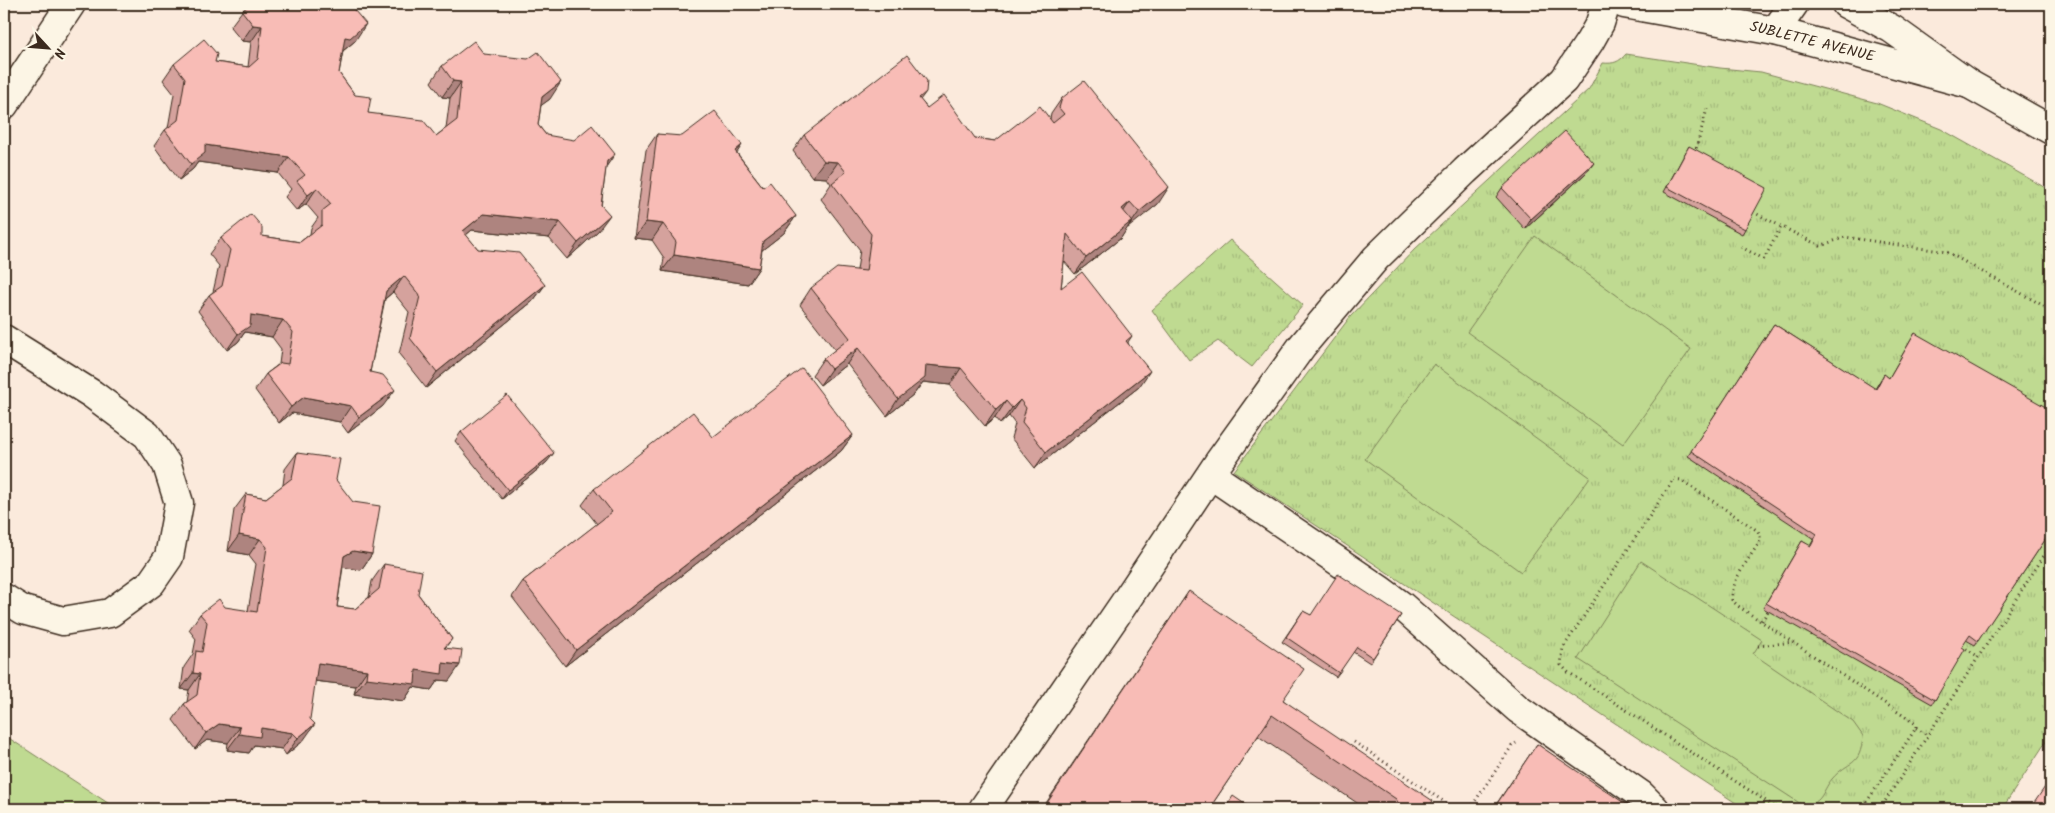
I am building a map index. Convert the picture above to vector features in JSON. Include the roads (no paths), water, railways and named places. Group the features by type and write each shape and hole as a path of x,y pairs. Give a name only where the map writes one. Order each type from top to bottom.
{"street":[{"path":"4,105 71,4"},
{"path":"983,809 1210,475 1302,346 1376,258 1465,171 1564,80 1578,62 1600,23 1606,4"},
{"name":"SUBLETTE AVENUE","path":"1624,4 1775,31 1969,84"},
{"path":"1775,31 1794,4"},
{"name":"SUBLETTE AVENUE","path":"1846,4 1892,29 1969,84 2050,127"},
{"path":"4,339 92,394 148,435 167,465 179,502 169,557 151,583 110,613 63,621 23,610 4,598"},
{"path":"1210,475 1402,606 1518,709 1641,795 1654,809"}]}
